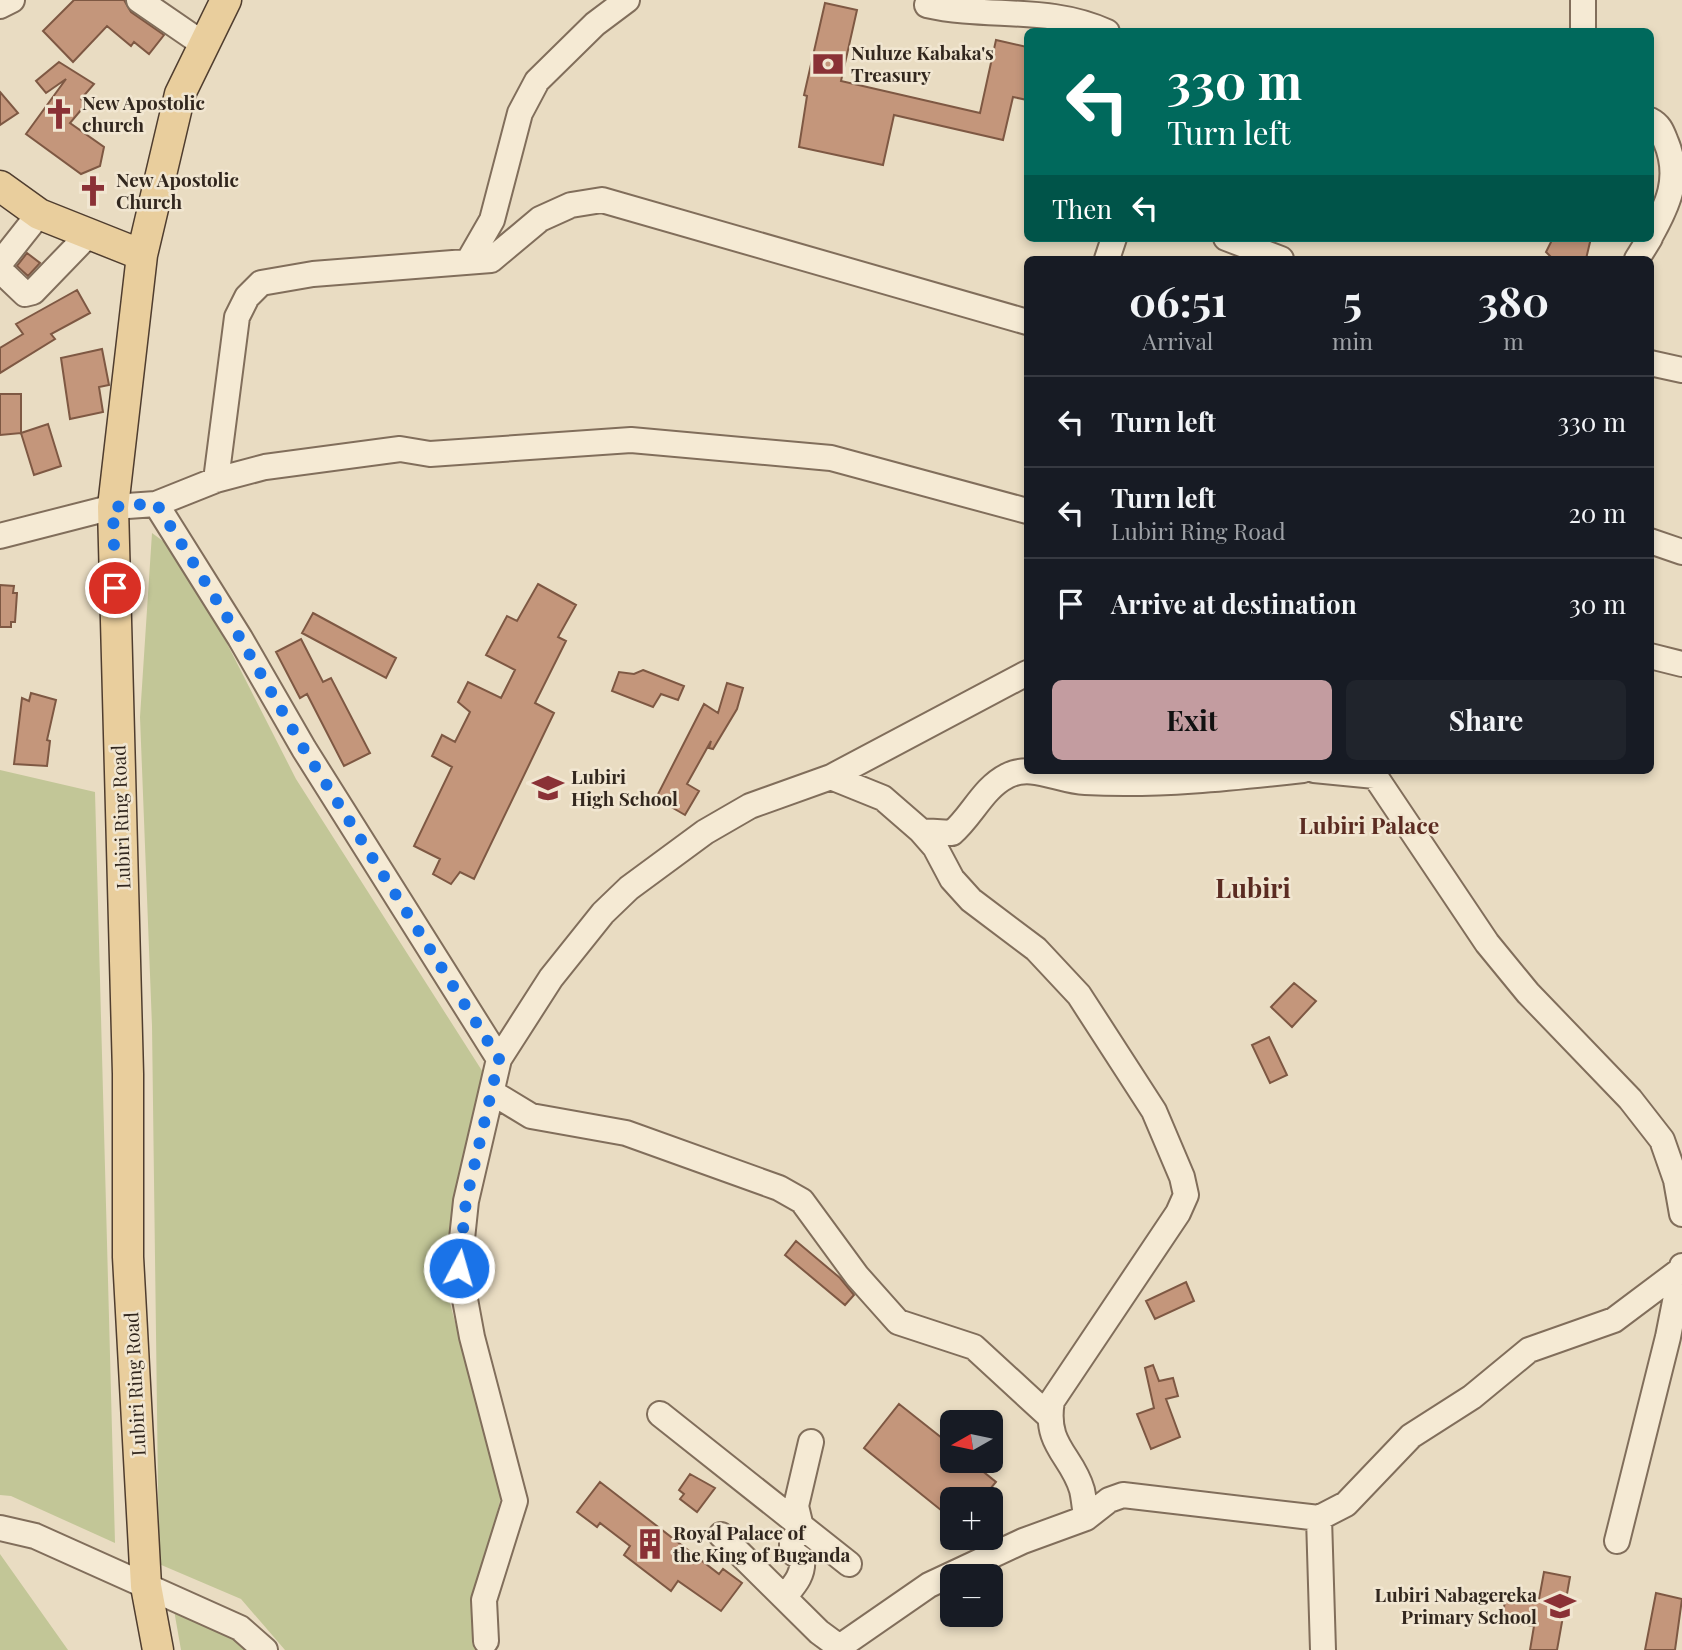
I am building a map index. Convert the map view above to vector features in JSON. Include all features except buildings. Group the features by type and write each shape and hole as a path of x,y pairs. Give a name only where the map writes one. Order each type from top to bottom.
{"main road":[{"name":"Lubiri Ring Road","path":"158,1650 158,1593 128,1257 128,1074 113,507 142,255 180,94 226,0"},
{"path":"0,186 40,214 142,255"}],"street":[{"path":"0,6 12,0"},
{"path":"139,0 203,44"},
{"path":"469,260 492,220 520,113 537,80 595,24 627,0"},
{"path":"1583,0 1583,28"},
{"path":"927,5 950,10 1024,12 1080,19 1099,28"},
{"path":"1654,122 1658,124 1672,158 1673,190 1654,230"},
{"path":"216,480 237,317 247,297 261,283 313,274 491,260 540,219 571,205 602,200 1024,321"},
{"path":"40,214 1,262 2,272 25,294 33,292 89,234"},
{"path":"1236,242 1273,256"},
{"path":"1654,364 1682,370"},
{"path":"0,536 113,507 156,503 216,480 265,467 400,449 430,454 631,440 831,458 1024,510"},
{"path":"156,503 240,638 304,749 499,1059"},
{"path":"1654,542 1682,552"},
{"path":"1654,657 1682,664"},
{"path":"486,1641 484,1600 514,1501 472,1337 459,1268 466,1201 499,1059 551,978 603,913 629,888 705,831 750,806 831,777 1024,675"},
{"path":"921,831 952,833 966,821 990,786 1009,775 1024,772"},
{"path":"1042,774 1083,782 1202,781 1266,774"},
{"path":"1374,774 1487,943 1528,993 1630,1099 1662,1140 1676,1180 1682,1214"},
{"path":"831,777 883,798 921,831 935,846 952,879 971,900 1036,949 1079,995 1154,1111 1184,1186 1186,1195 1178,1213 1052,1401 1049,1416 1060,1455 1073,1469 1082,1490 1086,1518"},
{"path":"493,1093 531,1116 626,1133 779,1188 802,1201 857,1276 898,1322 974,1347 1049,1416"},
{"path":"721,1535 837,1648 929,1585 1023,1541 1086,1518 1109,1500 1123,1495 1319,1518 1346,1504 1411,1436 1472,1397 1529,1350 1614,1320 1682,1267"},
{"path":"1617,1541 1682,1267"},
{"path":"660,1414 849,1564"},
{"path":"785,1597 799,1579 803,1566 802,1559 792,1552 792,1542 801,1527 796,1506 811,1442"},
{"path":"1319,1518 1323,1650"},
{"path":"0,1528 35,1536 240,1628 265,1650"}],"green space":[{"path":"152,533 182,555 296,779 486,1077 458,1179 450,1303 501,1497 474,1605 480,1650 285,1650 241,1599 159,1564 152,1026 140,717"},
{"path":"0,770 95,792 115,1543 11,1496 0,1495"},
{"path":"0,1554 68,1650 0,1650"},
{"path":"174,1610 216,1625 249,1650 181,1650"}],"place":[{"name":"Nuluze Kabaka's Treasury","path":"828,64"},
{"name":"New Apostolic church","path":"59,114"},
{"name":"New Apostolic Church","path":"93,191"},
{"name":"Lubiri High School","path":"548,788"},
{"name":"Royal Palace of the King of Buganda","path":"650,1544"},
{"name":"Lubiri Nabagereka Primary School","path":"1560,1606"}],"district":[{"name":"Lubiri Palace","path":"1369,826"},
{"name":"Lubiri","path":"1253,889"}],"route":[{"path":"115,588 113,507 156,503 240,638 304,749 499,1059 466,1201 459,1268"}]}
